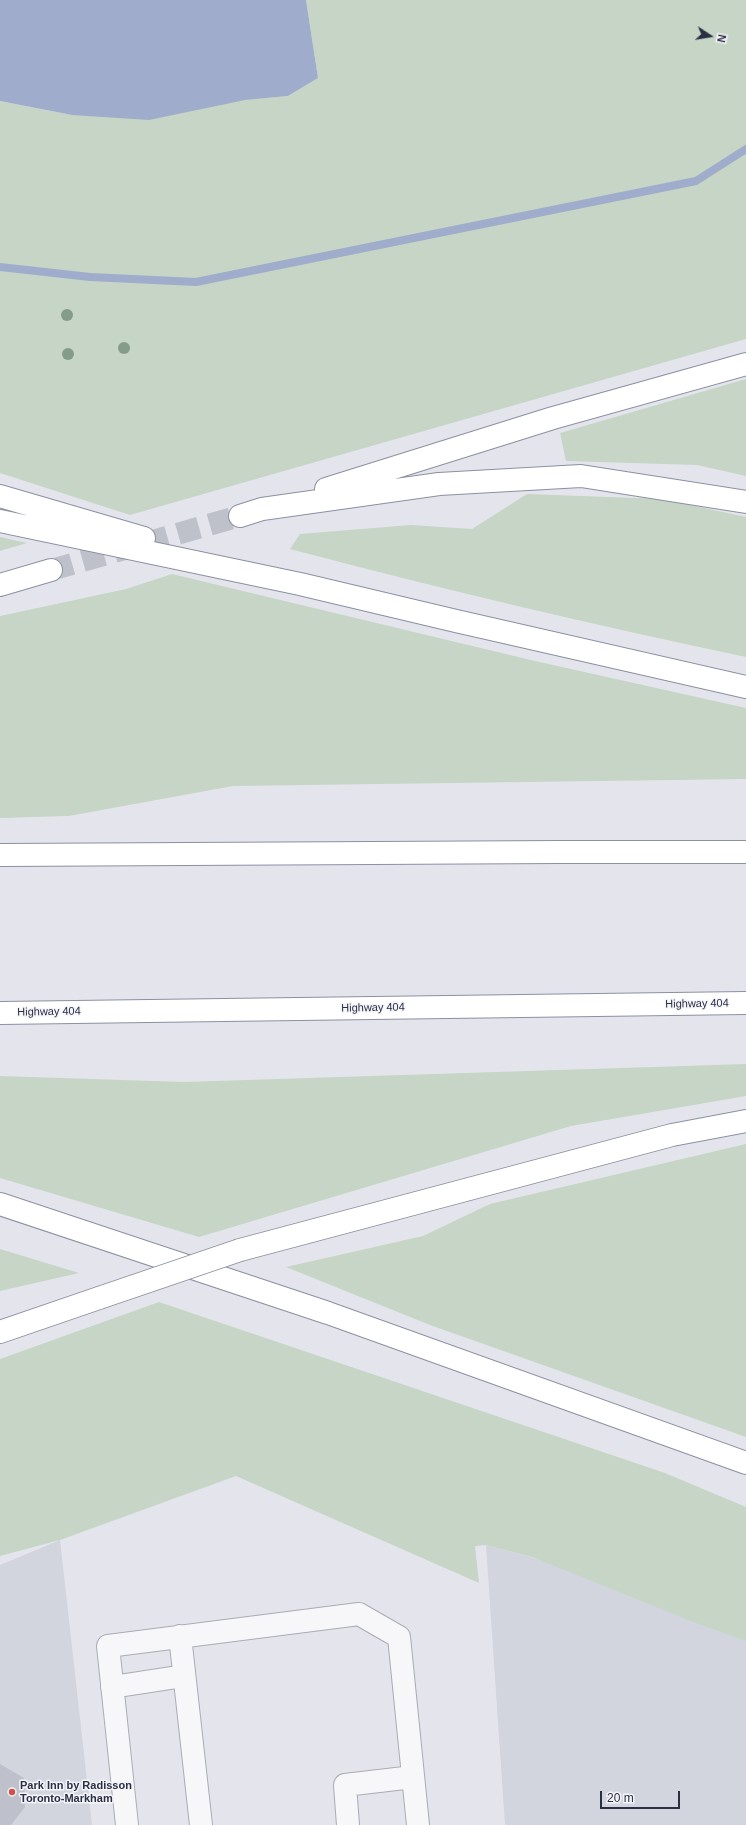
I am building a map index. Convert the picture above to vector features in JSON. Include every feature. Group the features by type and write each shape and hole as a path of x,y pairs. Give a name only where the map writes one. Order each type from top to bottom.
{"highway":[{"path":"240,516 553,418 746,364"},
{"path":"262,509 439,484 582,476 746,502"},
{"path":"0,496 300,584"},
{"path":"0,521 300,584 746,687"},
{"path":"0,585 50,570"},
{"path":"0,855 746,852"},
{"name":"Highway 404","path":"0,1013 746,1003"},
{"path":"0,1332 240,1250 672,1135 746,1121"},
{"path":"0,1204 328,1313 746,1463"},
{"path":"0,1323 99,1298"}],"lane":[{"path":"127,1825 108,1646 359,1614 399,1637 418,1825"},
{"path":"180,1636 201,1825"},
{"path":"112,1687 184,1676"},
{"path":"348,1825 345,1785 413,1777"}],"shaded area":[{"path":"60,1540 92,1825 0,1825 0,1565"},
{"path":"486,1545 746,1616 746,1825 505,1825"}],"green space":[{"path":"306,0 746,0 746,339 130,515 0,473 0,101 72,115 288,96 318,78"},
{"path":"746,379 746,476 697,465 566,461 560,433"},
{"path":"527,494 663,499 746,517 746,657 517,606 290,549 300,534 411,525 472,529"},
{"path":"0,537 27,543 0,551"},
{"path":"172,574 535,661 746,708 746,779 233,786 69,816 0,818 0,616 126,589"},
{"path":"746,1064 746,1096 571,1126 199,1237 0,1178 0,1076 184,1082"},
{"path":"746,1144 746,1437 430,1325 286,1267 423,1236 490,1204"},
{"path":"0,1249 79,1273 0,1291"},
{"path":"159,1302 665,1473 746,1507 746,1641 691,1621 535,1558 486,1545 475,1546 479,1583 236,1476 60,1540 0,1556 0,1359"}],"water":[{"path":"0,0 306,0 318,78 288,96 245,100 149,120 72,115 0,101"}],"building":[{"name":"Park Inn by Radisson Toronto-Markham","path":"0,1764 24,1778 25,1807 11,1825 0,1825"}],"waterway":[{"path":"0,267 90,277 196,282 696,181 746,149"}],"tunnel":[{"path":"51,570 240,516"}],"place":[{"name":"Park Inn by Radisson Toronto-Markham","path":"12,1792"}]}
